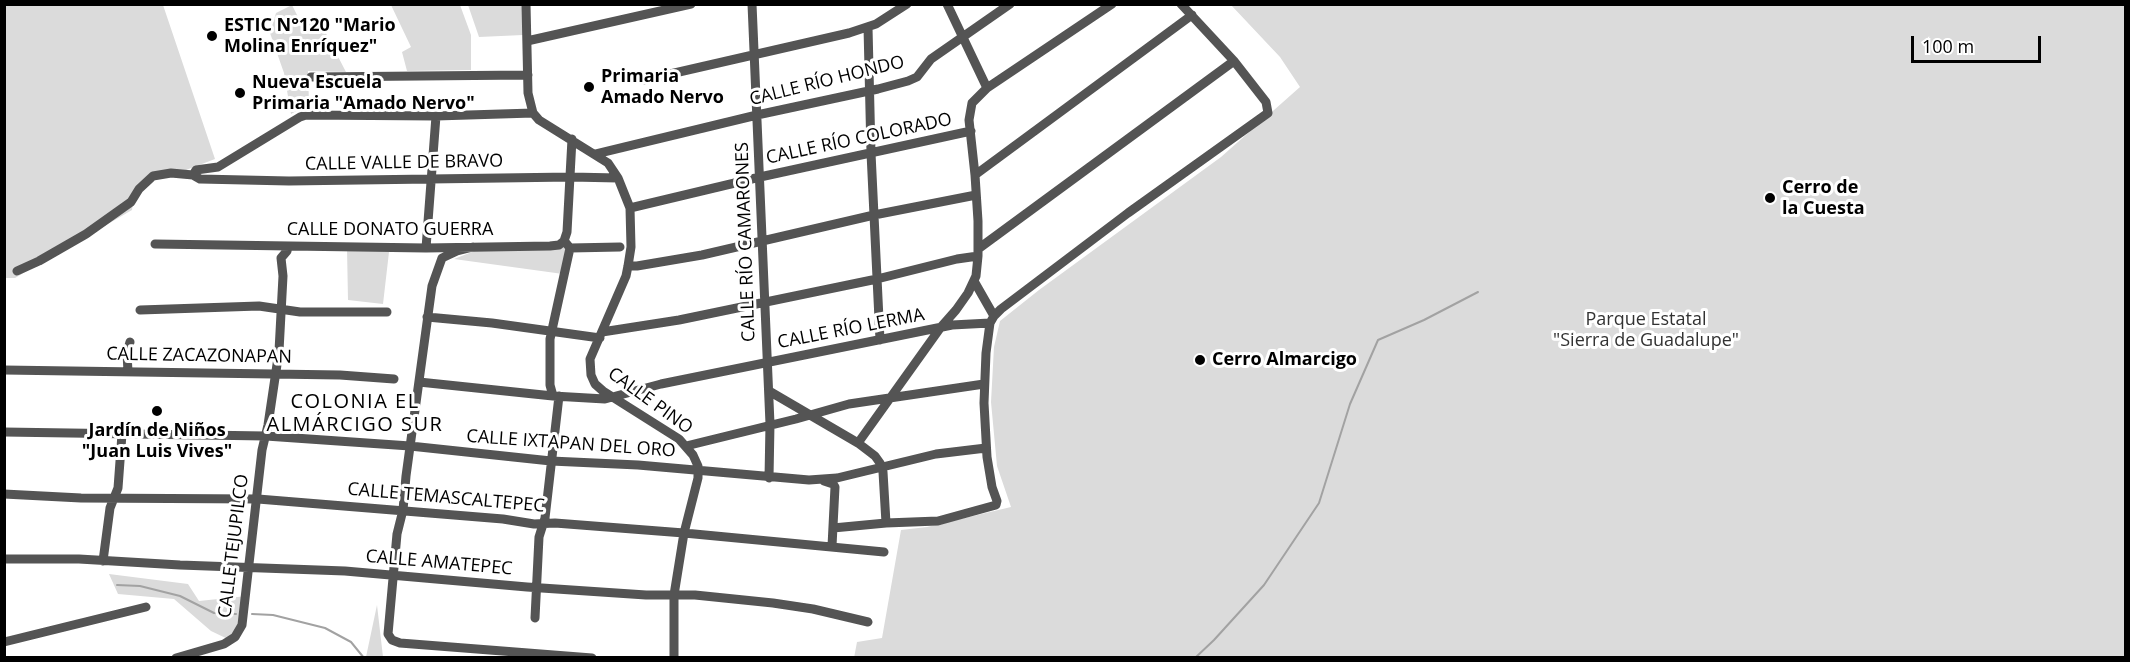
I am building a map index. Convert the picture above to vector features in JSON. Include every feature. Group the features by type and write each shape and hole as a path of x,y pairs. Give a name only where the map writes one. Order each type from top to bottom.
{"street":[{"path":"17,270 39,261 86,234 131,202 139,189 153,176 171,172 193,175 196,171 218,167 294,120 306,115 536,116 528,99 526,4"},
{"path":"526,40 691,4"},
{"name":"CALLE RÍO CAMARONES","path":"752,4 769,391 769,478"},
{"path":"644,80 868,27 907,4"},
{"path":"946,4 987,88"},
{"name":"CALLE RÍO HONDO","path":"595,153 870,91 914,78 931,59 1010,4"},
{"name":"CALLE RÍO COLORADO","path":"630,208 970,131 970,108 987,88 1112,4"},
{"path":"992,320 1001,309 1128,213 1266,116 1269,109 1266,102 1234,61 1180,4"},
{"path":"975,175 1192,15"},
{"path":"868,27 871,153 880,340"},
{"path":"427,317 601,335 877,279 978,252 1234,61"},
{"path":"310,77 528,75"},
{"path":"426,248 436,116"},
{"name":"CALLE PINO","path":"536,116 608,163 618,178 630,208 631,247 628,266 590,359 591,375 598,388 671,433 686,446 699,470"},
{"path":"858,442 941,327 956,310 974,281 978,252 975,175 970,131"},
{"path":"535,618 539,537 551,460 556,396 550,385 550,348 567,244 573,139"},
{"name":"CALLE VALLE DE BRAVO","path":"193,175 200,179 217,180 618,178"},
{"path":"628,266 702,255 874,215 976,195"},
{"name":"CALLE DONATO GUERRA","path":"155,244 473,248 567,244 620,247"},
{"name":"CALLE TEJUPILCO","path":"176,657 224,644 235,637 242,625 280,343 281,258 288,246"},
{"path":"473,248 447,254 439,262 432,286 403,510 397,534 387,630 392,640 400,643 592,657"},
{"path":"833,528 938,521 997,505 986,448 984,384 992,320 974,281"},
{"path":"140,310 248,306 300,312 387,312"},
{"name":"CALLE RÍO LERMA","path":"613,397 661,384 766,362 941,327 992,320"},
{"path":"128,372 127,353 130,342"},
{"name":"CALLE ZACAZONAPAN","path":"4,370 275,373 394,378"},
{"path":"419,382 556,396 598,399 613,397"},
{"path":"686,446 810,416 849,404 984,384"},
{"path":"769,391 858,442 875,456 882,468 886,523"},
{"name":"CALLE IXTAPAN DEL ORO","path":"4,432 266,436 699,470 769,478 819,480 882,468 936,454 986,448"},
{"path":"103,561 110,508 118,488 122,434"},
{"path":"674,657 675,595 684,532 699,470"},
{"path":"819,480 831,482 835,487 832,546"},
{"name":"CALLE TEMASCALTEPEC","path":"4,494 115,498 258,499 543,523 684,532 884,552"},
{"name":"CALLE AMATEPEC","path":"4,559 70,559 345,571 646,595 720,597 813,609 868,622"},
{"path":"4,642 146,607"}],"green space":[{"path":"5,5 163,5 215,159 178,173 154,173 134,196 132,210 15,278 5,278"},
{"path":"292,5 301,23 317,16 346,72 308,71 309,104 291,114 284,73 270,33 276,13"},
{"path":"391,5 460,5 471,35 471,70 407,71 402,52 411,47"},
{"path":"468,5 522,5 523,35 479,37"},
{"name":"Parque Estatal \"Sierra de Guadalupe\"","path":"1231,5 2125,5 2125,657 854,658 857,642 882,638 901,530 927,527 1011,507 997,466 991,402 994,347 1000,321 1221,157 1300,87 1280,57"},
{"path":"573,245 563,274 454,259 482,248"},
{"path":"347,248 389,252 383,304 348,300"},
{"path":"109,574 188,584 199,601 247,596 240,623 232,641 211,631 174,599 118,594"},
{"path":"377,605 383,657 366,657"}],"waterway":[{"path":"1195,658 1264,585 1319,503 1350,404 1378,340 1424,320 1478,292"},
{"path":"117,585 140,586 180,596 214,613 236,614"},
{"path":"252,614 273,615 325,628 351,642 364,658"}],"place":[{"name":"ESTIC N°120 \"Mario Molina Enríquez\"","path":"212,36"},
{"name":"Primaria Amado Nervo","path":"589,87"},
{"name":"Nueva Escuela Primaria \"Amado Nervo\"","path":"240,93"},
{"name":"Cerro de la Cuesta","path":"1770,198"},
{"name":"Cerro Almarcigo","path":"1200,360"},
{"name":"Jardín de Niños \"Juan Luis Vives\"","path":"157,411"}],"district":[{"name":"COLONIA EL ALMÁRCIGO SUR","path":"355,414"}]}
